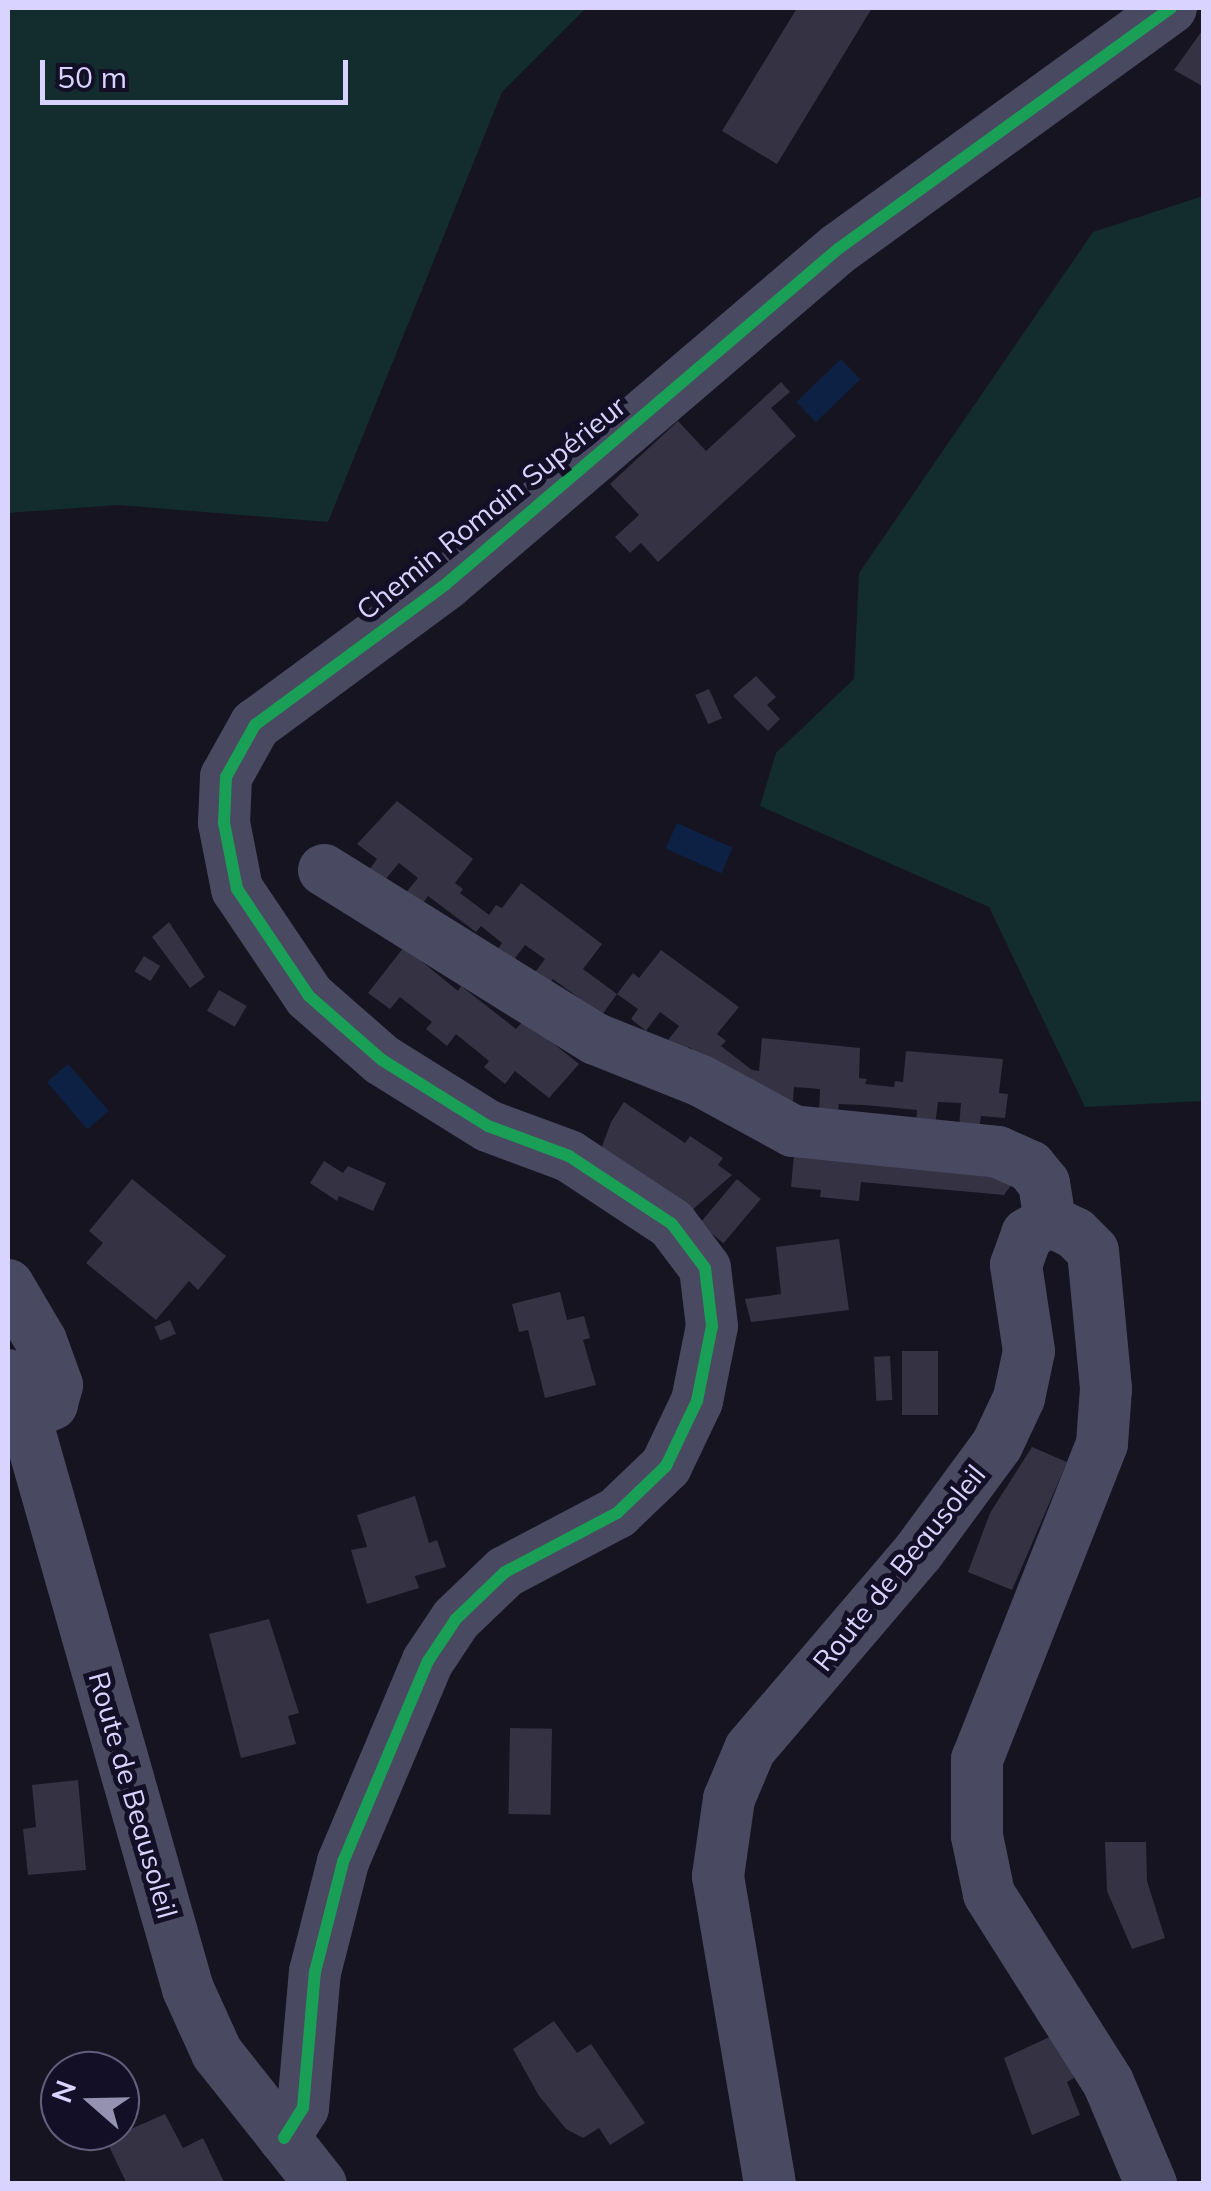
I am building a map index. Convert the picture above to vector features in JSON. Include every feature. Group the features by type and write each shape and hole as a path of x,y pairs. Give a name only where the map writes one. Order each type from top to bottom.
{"street":[{"name":"Chemin Romain Supérieur","path":"306,2170 303,2108 315,1972 343,1862 428,1661 456,1619 505,1572 617,1512 666,1466 697,1401 712,1326 705,1268 672,1224 569,1156 488,1126 382,1060 309,996 237,889 224,823 226,777 255,725 446,584 838,248 1151,15"},
{"path":"324,870 596,1040 702,1081 793,1132 998,1152 1030,1166 1044,1183 1050,1221 1076,1232 1093,1251 1106,1389 1102,1444 977,1759 977,1836 990,1894 1108,2082 1151,2184"},
{"name":"Route de Beausoleil","path":"770,2184 718,1876 729,1799 750,1749 919,1551 998,1445 1020,1398 1030,1351 1016,1265 1026,1234 1050,1221"},
{"path":"8,1286 42,1341 57,1385 52,1404 16,1395"},
{"name":"Route de Beausoleil","path":"16,1395 188,1990 217,2053 306,2170"}],"green space":[{"path":"8,8 586,8 502,92 328,522 118,505 8,513"},
{"path":"1203,196 1203,1101 1085,1107 989,907 760,806 776,753 854,679 859,573 1093,232"}],"water":[{"path":"841,359 860,379 816,422 796,402"},
{"path":"677,823 733,848 721,873 666,849"},
{"path":"68,1064 109,1111 88,1129 47,1082"}],"building":[{"path":"797,8 872,8 777,164 722,131"},
{"path":"1204,28 1204,87 1174,70"},
{"path":"781,382 790,392 771,408 796,436 658,562 641,543 630,553 615,537 639,515 610,484 678,421 706,451"},
{"path":"756,676 776,697 767,705 780,719 768,731 733,696"},
{"path":"709,689 722,718 708,724 695,695"},
{"path":"397,801 473,859 455,883 463,889 460,893 489,915 496,905 502,908 521,883 602,944 583,969 617,994 602,1015 553,979 544,990 530,979 545,959 525,945 510,965 495,953 502,943 481,926 476,932 428,896 419,909 403,896 418,878 399,863 384,881 369,870 377,859 357,844"},
{"path":"169,922 205,977 190,988 152,937"},
{"path":"404,947 458,991 461,986 516,1029 524,1020 579,1064 549,1098 515,1071 505,1084 484,1067 489,1061 456,1034 447,1046 426,1029 432,1022 400,997 390,1009 368,993"},
{"path":"661,950 739,1007 717,1034 726,1041 721,1046 752,1070 759,1071 762,1038 860,1048 859,1078 867,1079 865,1084 894,1087 895,1081 903,1082 906,1051 1003,1059 999,1093 1008,1094 1005,1118 981,1116 979,1129 959,1127 961,1103 938,1102 935,1125 916,1124 917,1110 864,1105 839,1104 837,1117 819,1115 820,1089 794,1087 792,1112 750,1093 689,1047 682,1057 665,1044 679,1026 660,1012 646,1031 631,1019 638,1009 617,994 633,973 639,978"},
{"path":"144,956 160,966 151,981 134,971"},
{"path":"219,990 247,1006 235,1027 207,1011"},
{"path":"624,1102 685,1143 690,1136 723,1158 718,1165 732,1175 683,1218 597,1160 611,1122"},
{"path":"794,1154 1015,1180 1004,1195 861,1182 859,1201 820,1197 821,1190 791,1187"},
{"path":"324,1161 343,1173 348,1166 386,1183 373,1211 339,1196 337,1201 310,1183"},
{"path":"132,1179 226,1256 198,1290 189,1281 156,1320 86,1263 103,1243 89,1231"},
{"path":"737,1179 761,1199 723,1243 700,1223"},
{"path":"839,1239 849,1310 751,1322 745,1299 781,1294 776,1247"},
{"path":"560,1292 567,1320 584,1316 590,1338 583,1340 596,1385 545,1398 528,1330 519,1332 512,1304"},
{"path":"170,1320 176,1334 160,1340 154,1327"},
{"path":"902,1351 938,1351 938,1415 902,1415"},
{"path":"890,1356 892,1400 876,1401 874,1357"},
{"path":"1032,1447 1067,1462 1012,1590 968,1572 990,1513"},
{"path":"415,1496 429,1543 437,1540 446,1567 415,1576 419,1588 367,1604 351,1550 367,1547 357,1515"},
{"path":"269,1619 299,1713 288,1716 296,1744 241,1758 209,1634"},
{"path":"510,1728 552,1729 550,1815 508,1814"},
{"path":"78,1780 86,1870 28,1875 23,1829 36,1827 32,1785"},
{"path":"1105,1842 1146,1842 1147,1881 1165,1938 1132,1949 1107,1891"},
{"path":"554,2021 577,2053 591,2044 645,2123 610,2145 599,2128 583,2138 566,2129 539,2096 513,2049"},
{"path":"1056,2034 1074,2078 1067,2082 1080,2115 1032,2135 1004,2058"},
{"path":"165,2114 183,2148 203,2138 225,2184 127,2184 111,2151 140,2151 140,2125"}],"cycle path":[{"path":"284,2138 303,2108 315,1972 343,1862 428,1661 456,1619 505,1572 617,1513 666,1466 697,1401 712,1326 705,1268 672,1224 569,1156 488,1126 382,1060 309,996 237,889 224,823 226,777 255,725 446,584 838,249 1171,8"}]}
